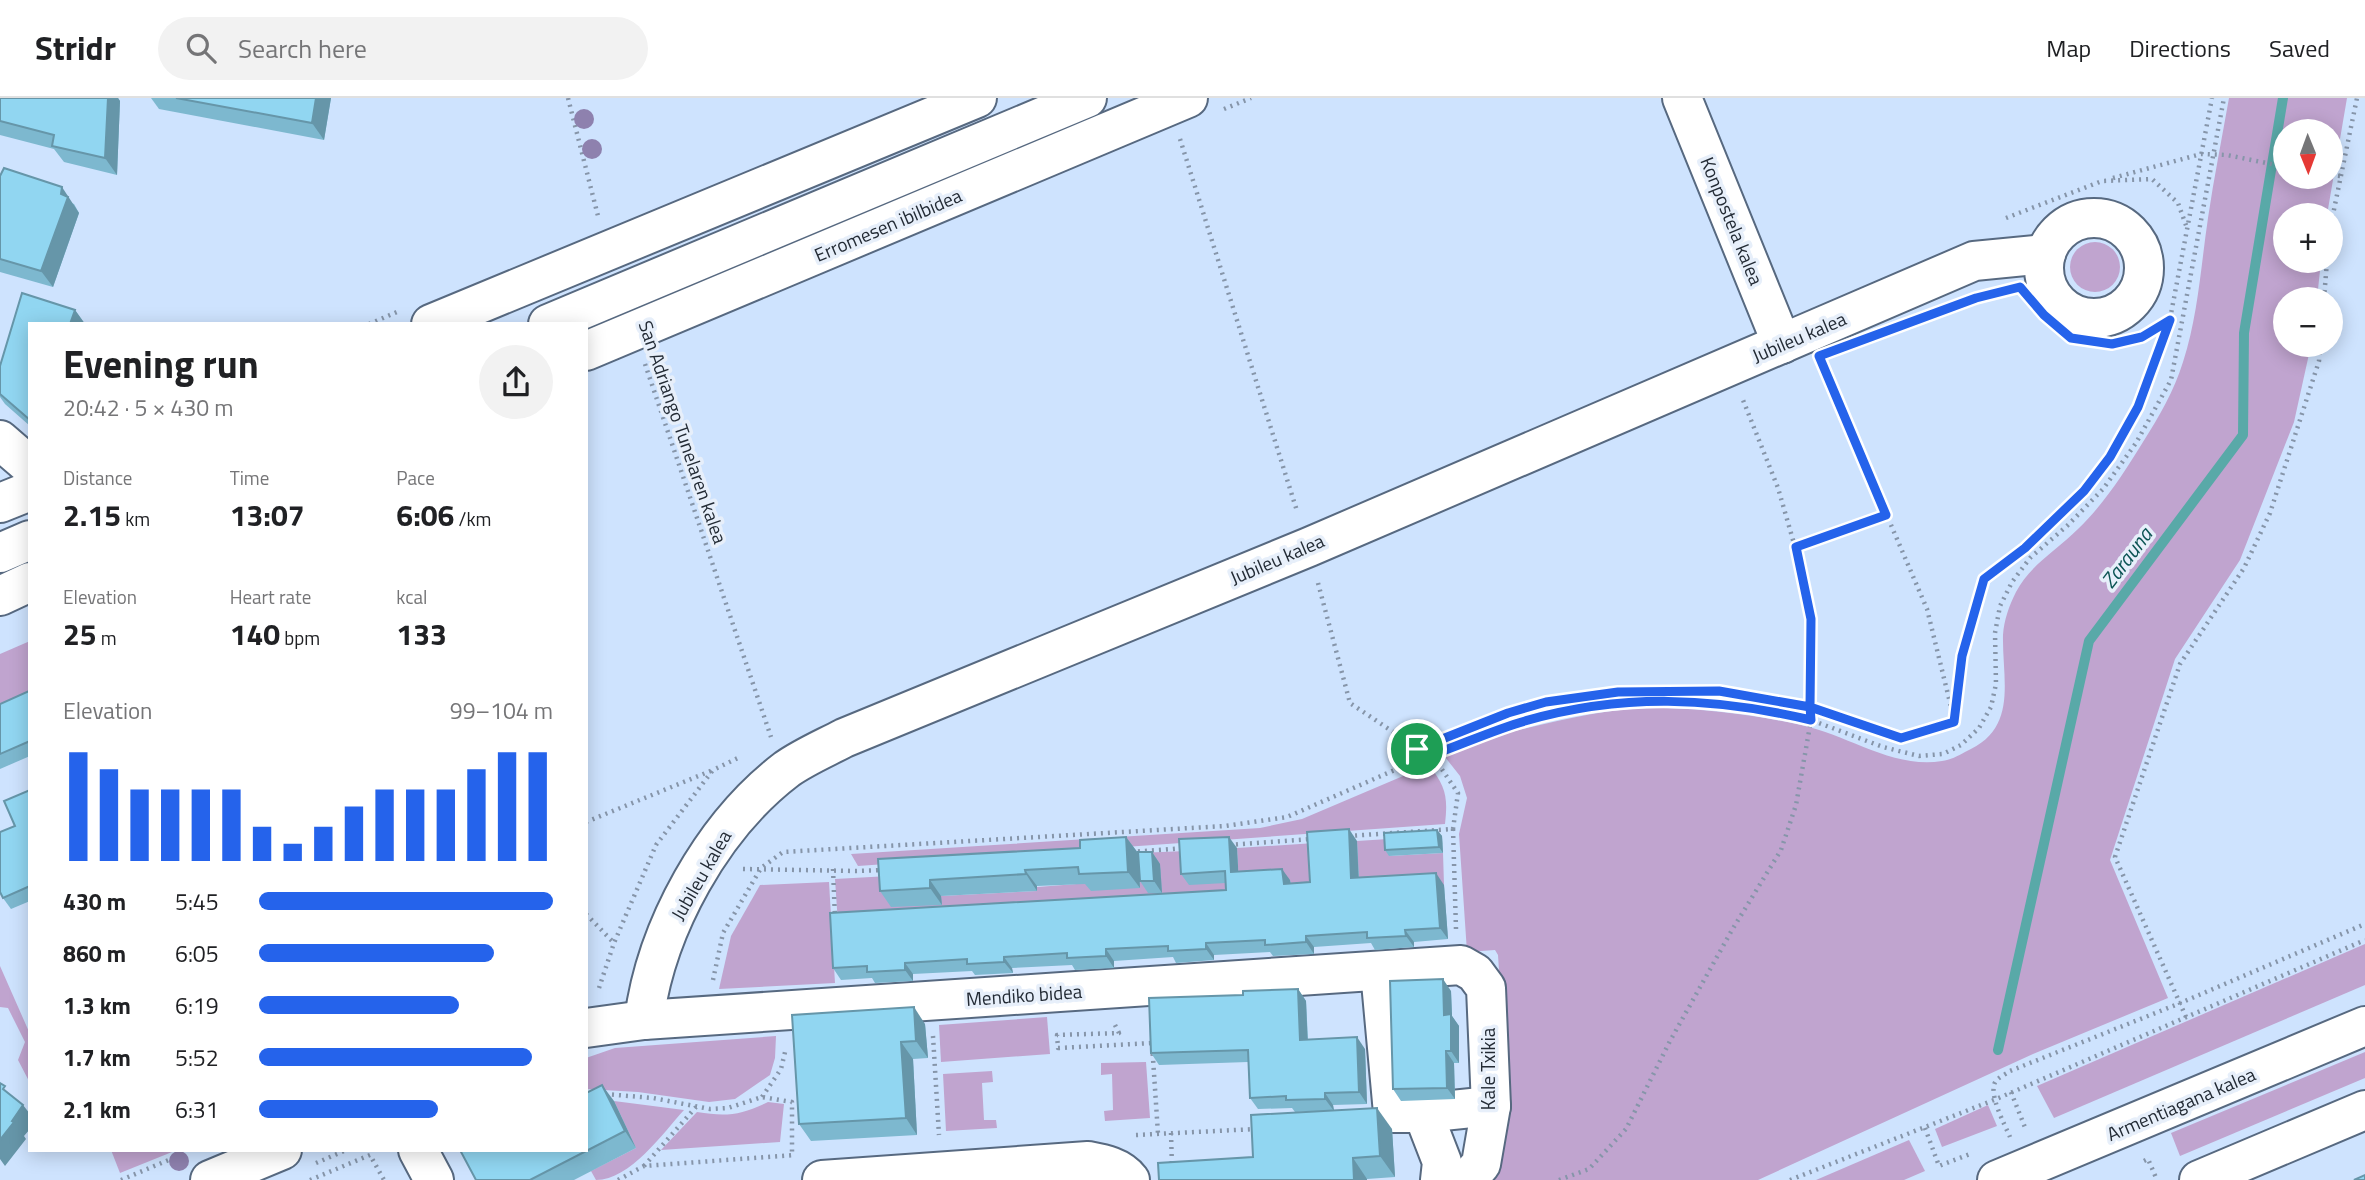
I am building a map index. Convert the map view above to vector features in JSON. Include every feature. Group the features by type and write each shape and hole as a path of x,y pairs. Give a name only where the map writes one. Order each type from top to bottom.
{"street":[{"path":"436,322 976,98"},
{"name":"Erromesen ibilbidea","path":"553,322 1087,98"},
{"name":"Konpostela kalea","path":"1682,98 1782,344"},
{"name":"Erromesen ibilbidea","path":"588,350 1179,102"},
{"name":"Jubileu kalea","path":"644,1020 648,986 681,902 715,844 760,791 789,768 844,738 1308,547 1974,261 2046,254"},
{"path":"0,440 28,464"},
{"path":"0,503 28,492"},
{"path":"0,553 28,541"},
{"path":"0,596 28,583"},
{"name":"Mendiko bidea","path":"588,1028 644,1020 1461,965"},
{"name":"Kale Txikia","path":"1461,965 1475,973 1486,988 1491,1106 1481,1164 1467,1180"},
{"path":"1380,971 1393,1113 1423,1113 1491,1106"},
{"name":"Armentiagana kalea","path":"1986,1166 2365,1026"},
{"path":"2199,1180 2365,1110"},
{"path":"1423,1113 1442,1162 1440,1180"},
{"path":"210,1180 277,1152"},
{"path":"419,1152 434,1180"},
{"path":"822,1180 1088,1161 1108,1165 1130,1180"}],"path":[{"path":"568,98 606,250"},
{"path":"1954,722 1962,656 1984,579 2025,548 2084,491 2110,457 2138,407 2170,320 2212,98"},
{"path":"712,984 723,933 761,868 783,852 1225,826 1287,817 1429,756 1524,721 1628,702 1669,700 1758,708 1811,720 1883,747 1919,756 1943,754 1961,745 1979,728 1992,707 1996,684 1995,633 2000,606 2012,582 2030,558 2068,525 2103,489 2136,443 2171,380 2224,98"},
{"path":"2343,162 2357,98"},
{"path":"1179,102 1308,547 1350,703 1429,756 1458,793 1453,828 1342,836"},
{"path":"1998,221 2102,181 2201,154 2227,155 2273,164"},
{"path":"2102,181 2152,179 2178,203 2187,230"},
{"path":"2020,287 2044,315 2071,338 2112,344 2142,337 2170,320"},
{"name":"San Adriango Tunelaren kalea","path":"634,332 772,741 789,768"},
{"path":"1819,356 1927,609 1954,722"},
{"path":"2186,1017 2115,857 2180,664 2244,568 2270,513 2319,357"},
{"path":"1559,1180 1589,1169 1626,1129 1670,1041 1732,930 1781,850 1796,805 1811,720 1811,619 1796,547 1778,488 1740,393"},
{"path":"1796,547 1886,515"},
{"path":"1417,749 1508,713 1546,702 1618,692 1719,691 1810,707 1901,738 1954,722"},
{"path":"588,821 713,770"},
{"path":"1217,845 1314,838"},
{"path":"1120,852 1189,848"},
{"path":"761,868 856,871 884,869"},
{"path":"833,869 835,923"},
{"path":"588,916 614,943"},
{"path":"2026,1132 2011,1140 1994,1100 1993,1087 1996,1080 2010,1071 2178,1004 2365,924"},
{"path":"1790,1180 1994,1100 2365,940"},
{"path":"1114,1021 1119,1032 1057,1035 1058,1048 1152,1043 1158,1134"},
{"path":"932,1023 940,1146"},
{"path":"762,1097 781,1069 788,1037"},
{"path":"597,1094 728,1108 762,1097 792,1102 792,1156"},
{"path":"644,1166 696,1106"},
{"path":"1925,1128 1939,1166 1986,1166"},
{"path":"1172,1168 1171,1133 1265,1129"},
{"path":"121,1180 189,1152"},
{"path":"345,1152 350,1163"},
{"path":"310,1180 370,1155 384,1180"},
{"path":"2137,1163 2148,1159 2157,1180"}],"shaded area":[{"path":"2229,98 2347,98 2343,121 2343,119 2273,119 2273,189 2331,189 2329,203 2273,203 2273,273 2320,273 2318,287 2273,287 2273,357 2308,357 2294,422 2240,560 2175,659 2110,860 2168,998 2033,1054 1758,1180 1491,1180 1498,1170 1509,1124 1498,955 1495,950 1467,952 1459,834 1467,798 1460,776 1445,757 1503,734 1592,714 1645,708 1715,711 1784,721 1819,730 1888,756 1924,762 1951,759 1982,742 1994,730 2004,702 2004,629 2016,592 2029,574 2070,537 2113,488 2171,393 2188,345 2196,309 2210,203"},
{"path":"2095,242 2113,249 2120,267 2113,285 2095,292 2077,285 2070,267 2077,249"},
{"path":"28,642 28,707 0,719 0,654"},
{"path":"1429,765 1444,793 1445,824 858,866 851,854 1260,828 1302,819"},
{"path":"1388,839 1389,856 1443,853 1444,885 1359,889 1357,841"},
{"path":"1315,843 1318,894 1292,896 1290,880 1239,884 1237,848"},
{"path":"1187,851 1233,882 1234,901 838,924 835,879 889,876 941,905 941,896 1037,891 1037,887 1090,883 1140,888 1138,853"},
{"path":"829,882 835,983 719,989 731,936 760,885"},
{"path":"2365,944 2365,985 2054,1118 2037,1086"},
{"path":"0,966 28,1029 28,1079 18,1060 25,1042 8,1008 0,1007"},
{"path":"1047,1017 1050,1054 941,1062 939,1025"},
{"path":"776,1036 775,1058 770,1075 735,1099 709,1102 638,1092 588,1089 588,1057 615,1048"},
{"path":"2365,1052 2365,1078 2180,1156 2171,1133"},
{"path":"1146,1062 1150,1118 1105,1121 1104,1111 1113,1110 1112,1074 1101,1075 1101,1063"},
{"path":"992,1071 993,1082 982,1083 984,1120 996,1120 997,1128 946,1131 943,1074"},
{"path":"614,1101 684,1110 633,1164 609,1178 596,1180 591,1171 636,1148"},
{"path":"768,1102 784,1104 780,1142 661,1150 697,1112 734,1114"},
{"path":"1988,1105 1997,1126 1942,1147 1935,1129"},
{"path":"1909,1140 1925,1171 1904,1180 1816,1180"},
{"path":"112,1152 172,1152 120,1173"}],"building":[{"path":"0,98 108,98 105,158 52,146 54,135 0,121"},
{"path":"176,98 316,98 312,123"},
{"path":"4,168 62,187 61,194 68,197 41,271 0,259 0,176"},
{"path":"22,293 75,310 71,322 28,322 28,418 0,394 0,366"},
{"path":"28,691 28,742 0,754 0,704"},
{"path":"28,791 28,887 3,898 0,892 0,832 15,826 4,801"},
{"path":"1349,829 1351,878 1436,873 1440,928 1405,930 1406,936 1367,938 1367,932 1306,936 1306,942 1265,945 1265,940 1206,943 1206,949 1168,951 1168,946 1106,949 1106,956 1067,958 1067,953 1004,957 1004,962 967,964 967,959 905,963 905,970 867,972 867,966 833,968 830,913 1226,890 1225,871 1181,874 1179,839 1229,837 1231,872 1282,869 1284,884 1310,882 1307,832"},
{"path":"1437,830 1439,847 1385,850 1384,833"},
{"path":"1126,837 1128,872 1079,874 1078,867 1025,870 1026,874 930,880 930,888 880,891 878,859 1080,848 1080,840"},
{"path":"1138,852 1152,852 1154,881 1140,881"},
{"path":"1443,979 1444,1015 1451,1014 1451,1051 1446,1051 1447,1088 1393,1089 1390,981"},
{"path":"1298,989 1300,1040 1357,1037 1359,1092 1325,1093 1325,1099 1286,1100 1286,1096 1250,1098 1248,1050 1151,1053 1149,998 1243,995 1243,991"},
{"path":"914,1007 916,1041 901,1042 906,1118 799,1124 792,1015"},
{"path":"0,1083 5,1086 3,1089 23,1105 0,1140"},
{"path":"602,1085 625,1131 588,1150 588,1092"},
{"path":"1377,1108 1380,1156 1353,1158 1354,1180 1159,1180 1158,1163 1253,1157 1251,1115"},
{"path":"461,1152 584,1152 530,1180 476,1180"}],"waterway":[{"name":"Zarauna","path":"1998,1050 2089,641 2243,435 2244,333 2283,98"}],"route":[{"path":"1417,749 1429,756 1524,721 1628,702 1669,700 1717,703 1758,708 1811,720 1810,707 1901,738 1954,722 1962,656 1984,579 2025,548 2084,491 2110,457 2138,407 2170,320 2142,337 2112,344 2071,338 2044,315 2020,287 1976,298 1819,356 1886,515 1796,547 1811,619 1810,707 1719,691 1618,692 1546,702 1508,713 1417,749"}]}
